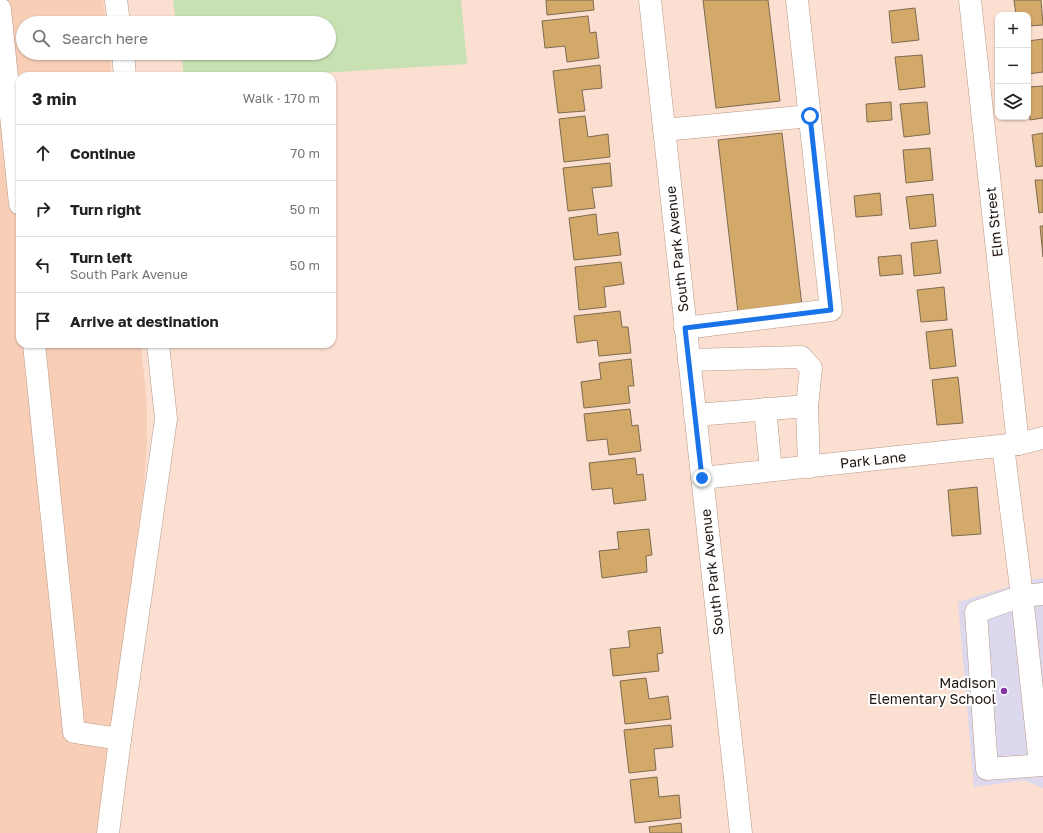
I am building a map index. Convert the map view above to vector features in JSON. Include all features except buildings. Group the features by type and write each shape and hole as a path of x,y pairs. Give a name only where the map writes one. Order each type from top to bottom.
{"street":[{"path":"116,0 118,16"},
{"name":"South Park Avenue","path":"650,0 740,833"},
{"path":"685,328 831,310 797,0"},
{"name":"Elm Street","path":"970,0 1022,596 1042,764"},
{"path":"0,9 16,165"},
{"path":"124,60 125,72"},
{"path":"664,130 810,116"},
{"path":"34,348 74,732 120,738"},
{"path":"108,833 120,738 166,419 158,348"},
{"path":"689,360 801,357 811,368 807,406 809,466"},
{"path":"695,415 807,406"},
{"path":"765,409 771,470"},
{"name":"Park Lane","path":"702,478 1010,445 1043,438"},
{"path":"1042,764 987,770 976,612 1022,596 1043,594"}],"shaded area":[{"path":"0,0 103,0 105,16 16,16 16,60 110,60 111,72 16,72 16,348 141,348 147,406 147,444 144,487 98,833 0,833"},
{"name":"Madison Elementary School","path":"1043,578 1043,788 1024,780 974,787 958,602 1035,579"}],"green space":[{"path":"173,0 461,0 467,64 336,72 183,72 182,60 336,60 336,16 175,16"}],"place":[{"name":"Madison Elementary School","path":"1004,691"}],"route":[{"path":"702,478 685,328 831,310 810,116"}]}
